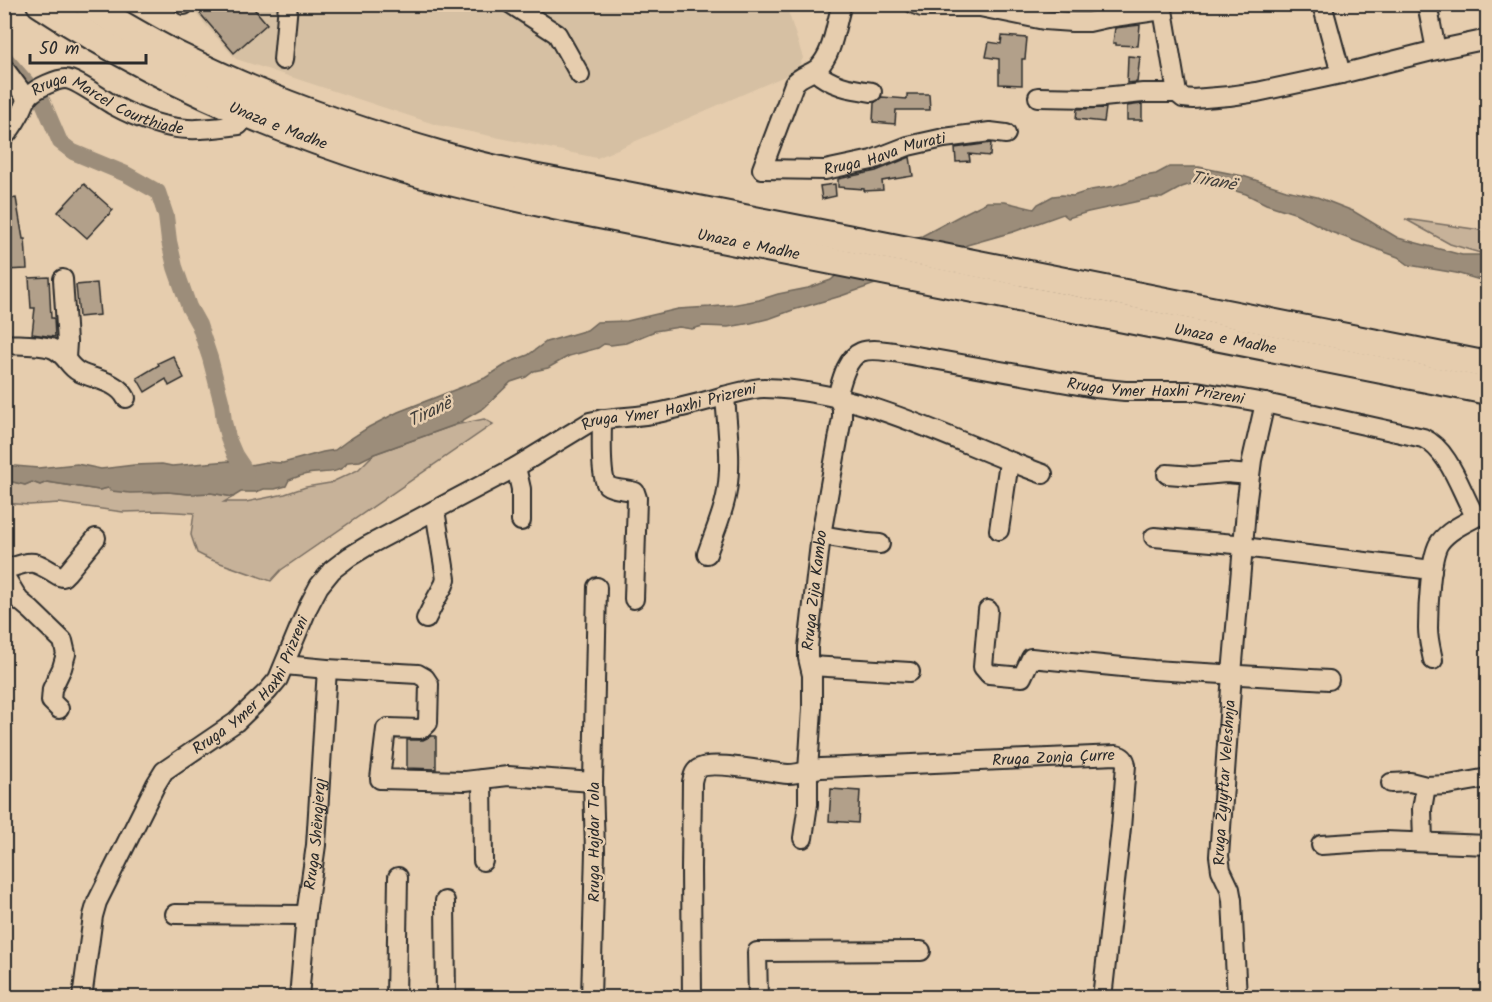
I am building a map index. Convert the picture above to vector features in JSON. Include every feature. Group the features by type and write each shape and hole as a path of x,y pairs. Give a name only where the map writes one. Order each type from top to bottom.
{"highway":[{"path":"18,4 147,80 257,130 333,158 382,163"},
{"name":"Unaza e Madhe","path":"40,4 79,29 148,66 247,114 382,163 466,186 827,261 1488,391"},
{"name":"Unaza e Madhe","path":"87,4 184,59 288,104 382,137 453,158 516,173 1488,365"},
{"path":"112,4 163,33 240,70 293,94 359,119 382,137"}],"street":[{"path":"283,60 288,4"},
{"path":"511,4 557,34 580,75"},
{"path":"842,4 830,51 815,71 824,80 853,90 872,92"},
{"path":"914,4 922,7 980,7 1044,20 1072,22 1089,22 1162,7 1177,93"},
{"path":"1322,4 1341,74"},
{"path":"1426,4 1436,50"},
{"path":"1038,97 1093,98 1143,93 1177,93 1183,98 1193,99 1229,96 1341,74 1488,39"},
{"path":"4,68 34,93"},
{"name":"Rruga Hava Murati","path":"815,71 798,78 794,84 762,169 825,170 872,160 908,147 944,138 990,132 1006,134"},
{"name":"Rruga Marcel Courthiade","path":"4,137 34,93 58,80 67,79 124,111 171,127 202,129 239,125"},
{"path":"63,279 66,358"},
{"path":"4,344 52,349 60,352 73,369 116,386 126,398"},
{"name":"Rruga Ymer Haxhi Prizreni","path":"82,998 97,902 156,784 164,771 236,722 278,679 308,607 319,586 332,570 366,546 516,467 590,422 660,413 762,388 803,391 837,397 842,376 854,356 862,351 873,350 1095,388 1125,391 1197,391 1265,403 1423,438 1430,441 1441,452 1473,512 1483,517"},
{"path":"707,554 727,492 729,473 725,396"},
{"path":"837,397 941,432 1042,474"},
{"name":"Rruga Zija Kambo","path":"808,771 812,675 808,646 821,535 842,418 842,407 837,397"},
{"name":"Rruga Zylyftar Veleshnja","path":"1237,998 1232,900 1230,889 1221,870 1219,856 1232,674 1250,475 1265,403"},
{"path":"602,419 605,482 613,488 634,492 637,498 634,599"},
{"path":"999,530 1009,462"},
{"path":"516,467 521,489 521,521"},
{"path":"1167,474 1250,475"},
{"path":"426,619 446,579 435,510"},
{"path":"1433,660 1428,631 1432,570 1436,549 1441,540 1458,527 1483,517"},
{"path":"821,535 880,544"},
{"path":"1154,537 1235,544 1251,548 1432,570"},
{"path":"59,709 51,701 52,689 66,654 63,641 20,600 5,576 31,562 39,563 63,577 96,538"},
{"name":"Rruga Hajdar Tola","path":"591,998 595,851 593,782 597,587"},
{"path":"988,610 983,667 989,674 1022,677 1031,658 1153,670 1329,680"},
{"path":"285,665 418,674 428,681 428,723 420,729 386,729 380,779 465,781 508,776 593,782"},
{"path":"811,666 910,672"},
{"name":"Rruga Shëngjergj","path":"299,998 306,915 316,845 327,669"},
{"name":"Rruga Zonja Çurre","path":"808,771 821,768 1012,758 1122,756 1126,765 1122,817 1102,998"},
{"path":"692,998 692,782 697,769 723,766 771,773 792,774 808,771 808,804 803,838"},
{"path":"1391,783 1448,785 1488,778"},
{"path":"482,779 483,861"},
{"path":"1422,842 1422,809 1426,786"},
{"path":"1321,844 1384,841 1488,845"},
{"path":"396,998 398,877"},
{"path":"445,901 446,998"},
{"path":"175,914 306,915"},
{"path":"758,998 757,952 921,951"}],"shaded area":[{"path":"193,4 786,5 803,58 799,66 785,76 597,158 437,125 236,59 196,14 192,8"},
{"path":"1405,219 1487,231 1487,255 1450,244"},
{"path":"484,419 493,424 281,570 271,581 197,553 191,535 194,513 123,512 59,503 29,505 5,503 4,480 25,485 32,482 40,485 47,482 99,490 108,488 151,493 211,493 233,497 224,502 246,502 330,483 358,470 374,454 455,425"}],"water":[{"name":"Tiranë","path":"1169,167 1199,167 1243,176 1317,197 1353,211 1398,238 1462,255 1487,255 1487,282 1456,273 1409,265 1398,257 1331,232 1297,214 1266,204 1246,194 1197,182 1162,198 1153,198 1068,218 1063,214 967,245 878,280 878,283 771,318 728,327 703,326 692,329 679,327 655,331 626,343 604,344 598,348 569,356 548,368 534,371 526,377 511,382 484,408 455,425 360,461 348,462 335,471 305,474 289,480 286,486 275,489 241,492 233,497 211,493 130,493 111,491 108,488 99,490 47,482 40,485 32,482 25,485 5,480 4,465 38,468 77,464 101,469 134,465 172,466 229,461 244,466 266,462 283,463 335,450 369,427 398,412 485,378 510,362 528,355 546,342 587,330 597,322 627,321 678,309 732,305 808,288 831,280 860,253 922,236 987,202 1005,202 1034,209 1038,204 1053,196 1073,196 1115,186 1139,177 1156,174"}],"building":[{"path":"203,4 250,4 267,24 234,53 197,10"},
{"path":"1140,25 1138,46 1113,43 1115,28"},
{"path":"1002,36 1027,38 1025,59 1022,59 1022,85 999,84 999,59 986,57 989,42 1001,44"},
{"path":"1128,56 1140,57 1137,82 1127,83"},
{"path":"907,94 929,94 930,110 896,110 895,124 873,122 874,103 882,97 907,99"},
{"path":"1142,104 1142,120 1127,120 1127,106"},
{"path":"1106,108 1104,122 1076,119 1077,109"},
{"path":"991,143 990,156 969,154 970,161 956,162 955,148"},
{"path":"910,157 913,176 882,181 883,190 864,191 864,189 838,187 838,179 876,171"},
{"path":"84,184 113,210 87,238 58,212"},
{"path":"835,184 836,196 822,199 820,186"},
{"path":"16,198 23,239 25,239 27,269 4,270 4,200"},
{"path":"49,277 51,318 54,318 55,337 32,334 35,308 31,308 29,278"},
{"path":"97,283 100,315 79,317 76,285"},
{"path":"173,356 184,378 169,386 166,379 145,392 137,378 159,365 158,363"},
{"path":"436,736 436,769 407,768 407,740 423,740"},
{"path":"831,789 860,791 858,823 829,821"}],"waterway":[{"path":"4,57 42,100 60,142 73,152 126,174 158,192 166,216 175,267 210,358 229,441 247,473"}]}
